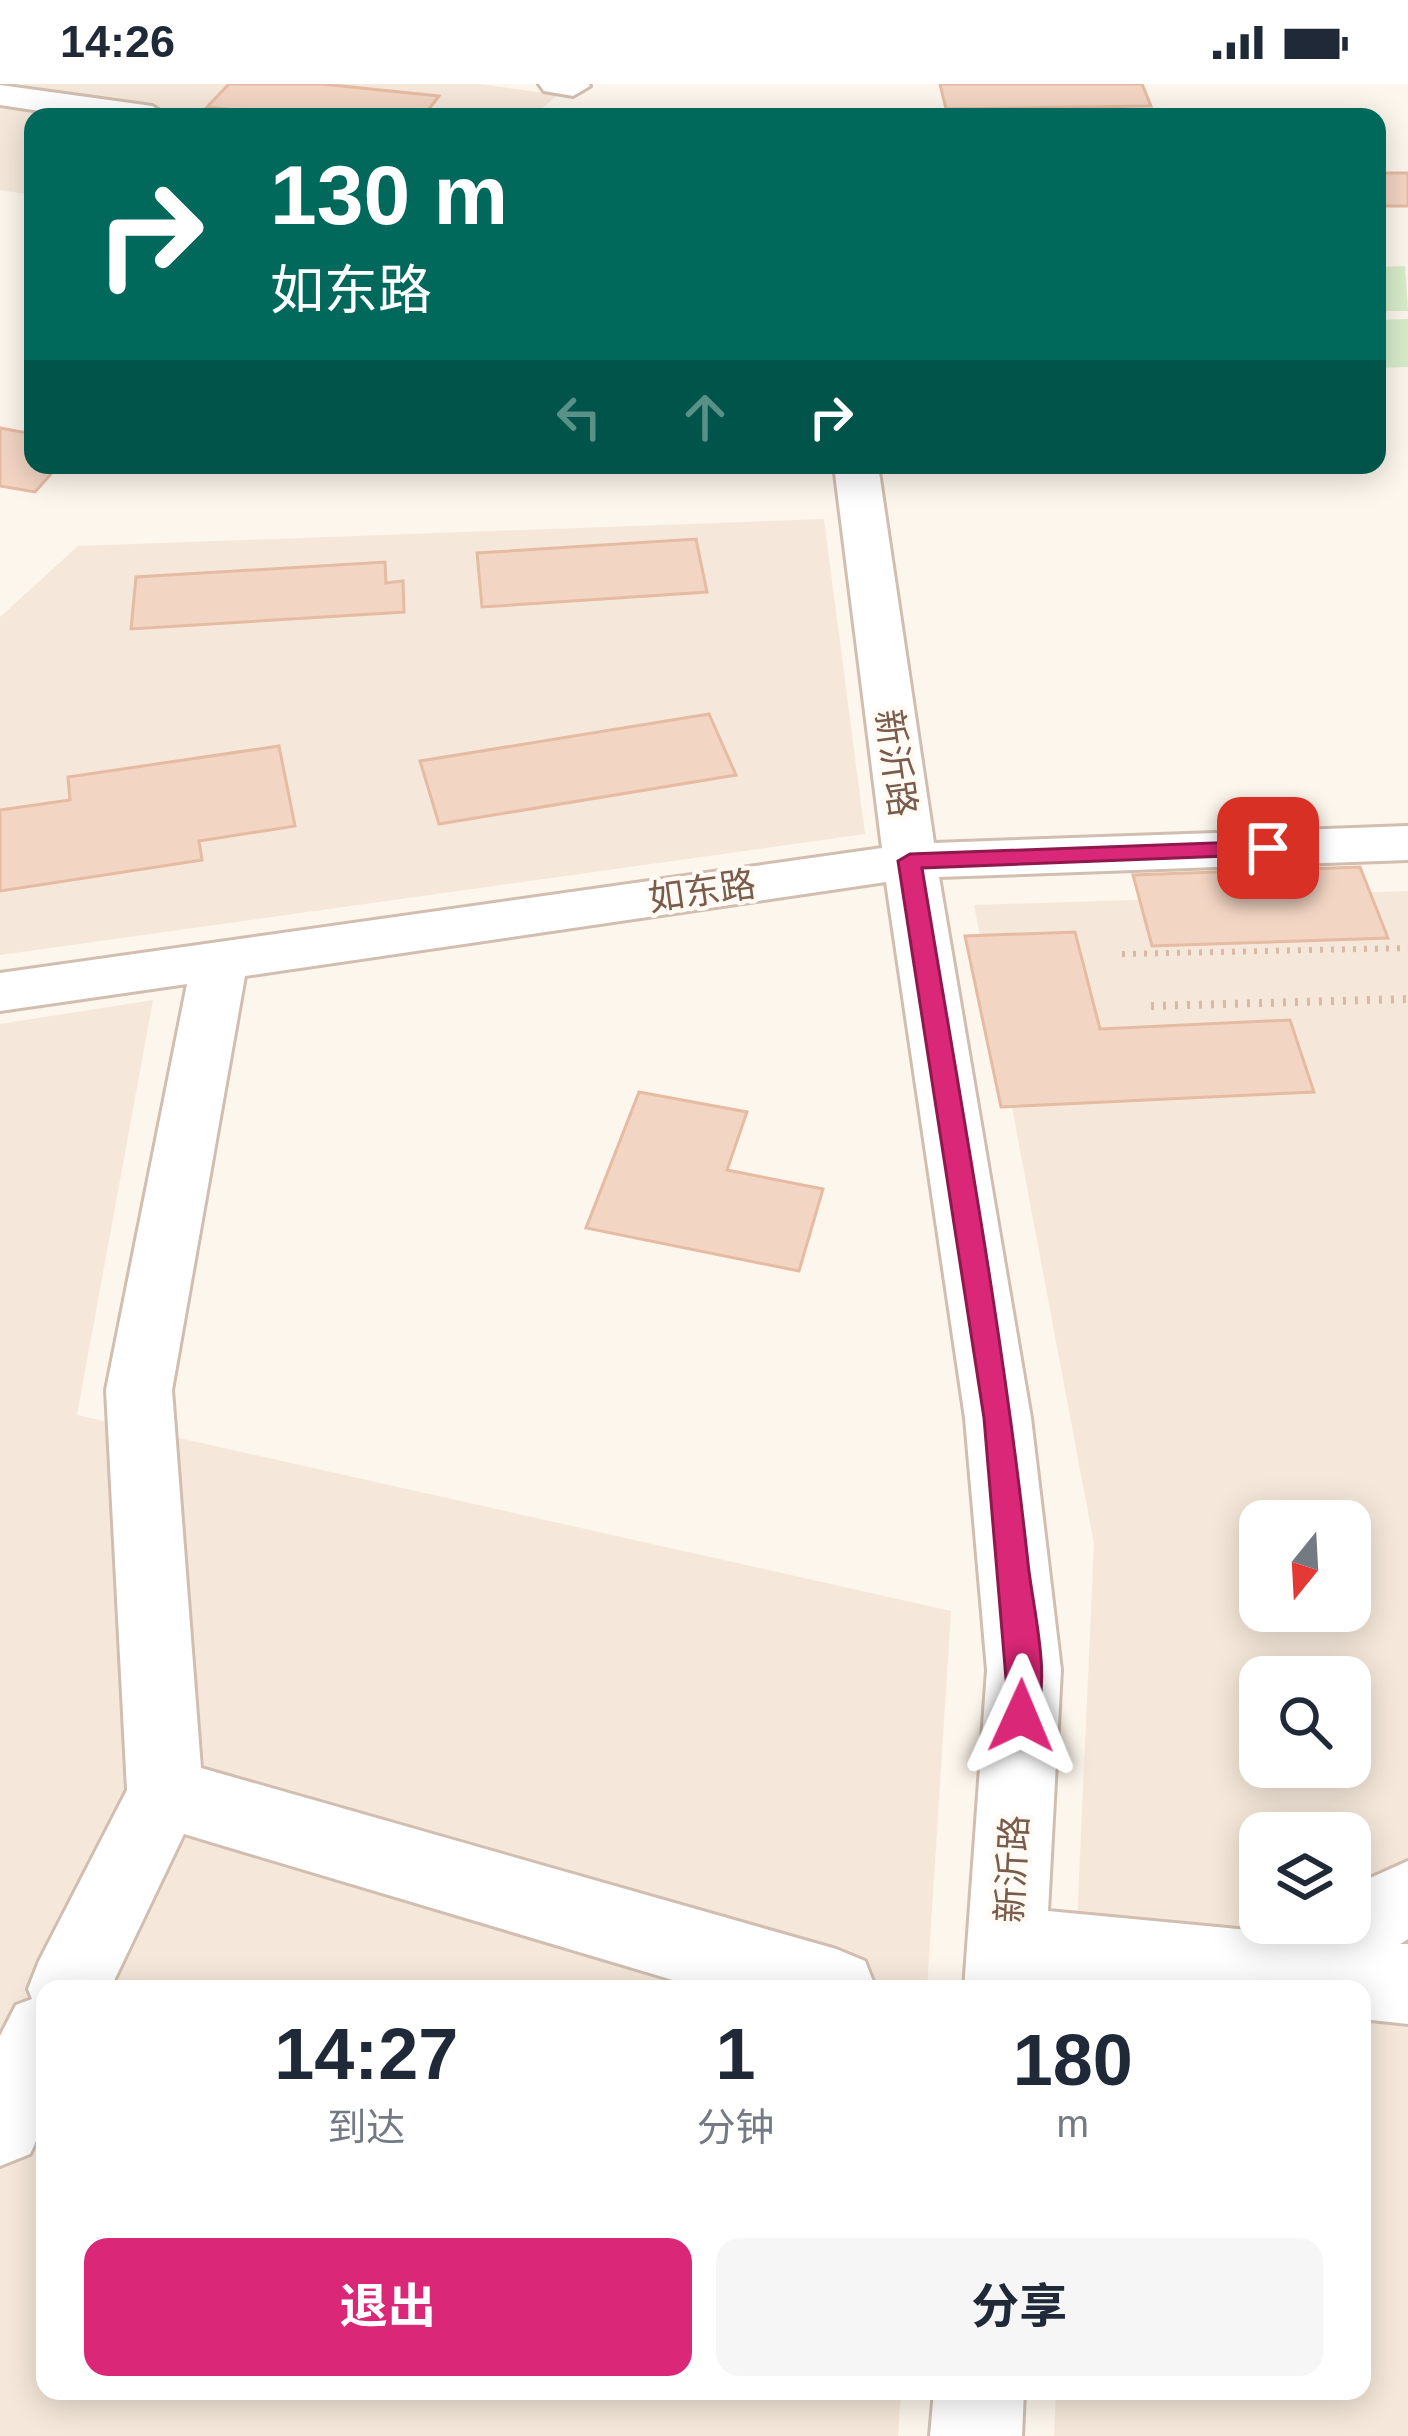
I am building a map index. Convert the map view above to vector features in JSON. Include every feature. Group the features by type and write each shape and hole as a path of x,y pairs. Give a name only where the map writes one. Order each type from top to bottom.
{"street":[{"path":"0,95 90,108"},
{"name":"新沂路","path":"857,474 910,861 998,1418 1024,1670 1006,1968"},
{"name":"如东路","path":"0,992 910,861 1408,843"},
{"path":"72,1980 165,1793 139,1390 220,960"},
{"path":"165,1793 805,1980"},
{"path":"1261,1970 1408,1899"},
{"path":"1006,1968 1261,1970 1366,1980"},
{"path":"1371,1980 1408,1984"},
{"path":"0,2125 36,2052"},
{"path":"976,2436 978,2400"}],"path":[{"path":"1122,954 1408,948"},
{"path":"1151,1006 1408,999"}],"shaded area":[{"path":"24,84 479,84 558,95 542,108 24,108 24,194 0,190 0,103"},
{"path":"824,519 865,834 0,955 0,617 78,546"},
{"path":"1408,891 1408,2436 1054,2436 1056,2400 1371,2400 1371,1980 1074,1980 1094,1544 974,905"},
{"path":"153,1000 77,1415 951,1611 928,1980 36,1980 36,2400 900,2400 898,2436 0,2436 0,1024"}],"green space":[{"path":"1405,266 1408,311 1386,311 1386,267"},
{"path":"1408,319 1408,367 1386,368 1386,320"}],"building":[{"path":"229,84 322,84 439,96 430,108 207,107"},
{"path":"940,84 1142,84 1151,106 1014,108 946,108"},
{"path":"1386,173 1408,173 1408,206 1386,206"},
{"path":"0,428 24,432 24,474 51,474 35,492 0,486"},
{"path":"696,539 707,592 482,607 477,553"},
{"path":"385,562 386,583 403,581 404,612 131,629 136,577"},
{"path":"709,714 736,775 439,824 420,761"},
{"path":"279,746 295,826 199,841 202,860 0,891 0,810 70,800 68,777"},
{"path":"1360,867 1388,938 1152,946 1133,875"},
{"path":"1075,932 1100,1029 1290,1020 1314,1092 1001,1107 965,936"},
{"path":"639,1092 747,1112 727,1170 823,1189 799,1271 586,1228"}],"route":[{"path":"1021,1716 1024,1670 998,1418 910,861 1268,848"}]}
